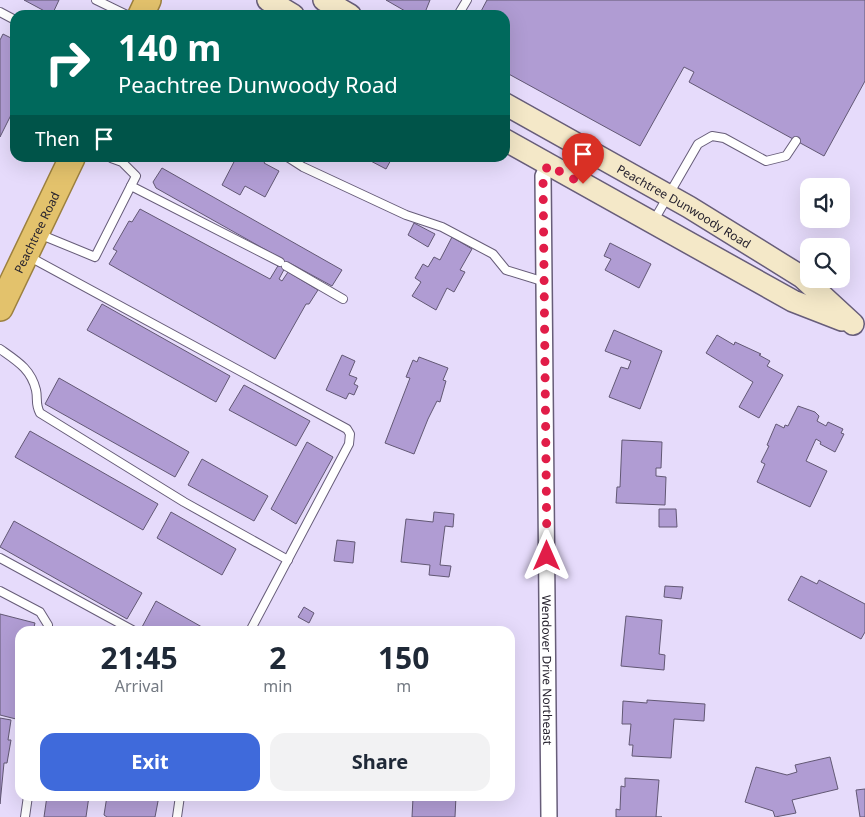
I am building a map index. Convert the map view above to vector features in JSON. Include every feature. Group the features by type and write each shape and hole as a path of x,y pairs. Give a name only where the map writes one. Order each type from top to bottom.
{"highway":[{"name":"Peachtree Road","path":"0,308 10,278 31,243 70,162"}],"main road":[{"path":"268,0 285,10"},
{"path":"324,0 341,10"},
{"name":"Peachtree Dunwoody Road","path":"510,107 668,195 802,277 859,327"},
{"name":"Peachtree Dunwoody Road","path":"510,143 793,301 859,327"}],"street":[{"name":"Wendover Drive Northeast","path":"548,165 543,176 546,282 549,817"}],"lane":[{"path":"96,0 117,10"},
{"path":"652,223 698,144 712,136 724,138 766,161 786,156 796,141"},
{"path":"31,243 95,257 136,176 122,162"},
{"path":"295,162 406,215 442,227 493,254 506,270 546,282"},
{"path":"131,186 283,264 343,299"},
{"path":"31,243 347,429 350,444 253,626"},
{"path":"0,349 24,366 33,379 36,404 40,413 184,502 288,560"},
{"path":"0,558 125,626"},
{"path":"0,591 40,612 48,626"},
{"path":"25,817 27,801"},
{"path":"177,817 179,801"}],"building":[{"path":"24,0 59,0 54,10 43,10"},
{"path":"386,0 430,0 426,10 403,10"},
{"path":"487,0 865,0 865,81 824,156 689,82 694,72 684,67 640,146 510,75 510,10 482,10"},
{"path":"3,34 10,38 10,117 0,137 0,40"},
{"path":"234,162 265,162 279,171 265,197 245,186 240,195 222,185"},
{"path":"373,162 390,162 386,169"},
{"path":"162,168 342,270 332,286 288,262 279,279 282,281 288,272 318,290 309,304 306,304 275,359 109,264 117,251 113,249 129,221 132,222 140,209 270,279 282,259 156,188 153,182"},
{"path":"414,223 435,234 428,247 408,235"},
{"path":"452,237 472,249 460,270 465,272 454,292 447,288 436,310 412,296 421,282 415,278 423,264 428,267 434,257 440,260"},
{"path":"610,243 651,264 639,288 605,270 611,259 604,256"},
{"path":"102,304 230,376 216,402 87,330"},
{"path":"614,330 662,351 640,409 609,397 621,367 628,369 631,361 605,351"},
{"path":"717,335 734,345 735,342 761,354 759,355 770,361 767,366 783,375 759,418 739,407 753,382 706,353"},
{"path":"342,355 355,361 349,375 357,378 354,384 358,386 354,395 349,393 346,399 326,390"},
{"path":"419,357 448,368 443,380 446,381 440,402 437,401 428,419 414,454 385,443 410,378 406,377 413,360 417,362"},
{"path":"59,378 189,452 175,477 45,404"},
{"path":"244,385 310,421 296,446 229,410"},
{"path":"798,406 815,412 819,416 817,421 826,426 828,422 843,429 841,433 844,434 835,452 820,444 821,442 816,439 806,461 827,471 810,507 757,482 765,464 761,462 769,446 767,445 776,424 784,428 785,425 788,426"},
{"path":"30,431 158,504 143,530 15,457"},
{"path":"622,440 662,442 661,468 656,468 656,476 666,477 665,505 616,503 617,487 620,487"},
{"path":"307,442 333,457 296,524 271,509"},
{"path":"202,459 268,496 254,521 188,485"},
{"path":"659,509 676,509 677,527 659,527"},
{"path":"171,512 236,549 222,575 157,538"},
{"path":"434,512 454,514 453,527 445,526 440,565 451,566 449,577 429,575 430,565 401,562 406,519 433,522"},
{"path":"14,521 142,593 127,619 0,547"},
{"path":"337,540 355,542 353,563 334,561"},
{"path":"801,576 817,584 819,580 865,604 865,632 861,639 788,600"},
{"path":"665,586 683,587 681,599 664,597"},
{"path":"156,601 200,626 143,626"},
{"path":"304,607 314,613 309,623 298,617"},
{"path":"0,614 35,623 34,626 15,626 15,719 0,715"},
{"path":"626,616 662,620 659,654 665,655 664,670 621,666"},
{"path":"647,700 705,704 704,721 674,719 671,758 632,756 633,745 629,745 631,724 622,724 623,701 647,703"},
{"path":"0,718 11,720 8,740 11,740 7,763 4,763 0,804"},
{"path":"830,757 838,789 792,800 796,813 775,817 773,811 745,802 756,767 787,775 797,772 795,765"},
{"path":"625,778 659,780 656,817 616,817 616,809 620,810 621,786 625,787"},
{"path":"865,789 865,817 860,817 856,790"},
{"path":"46,801 88,801 86,817 44,817"},
{"path":"106,801 158,801 155,817 107,817 104,815"},
{"path":"413,801 456,801 455,817 412,817"}],"route":[{"path":"547,556 546,308 543,176 548,165 583,184"}]}
